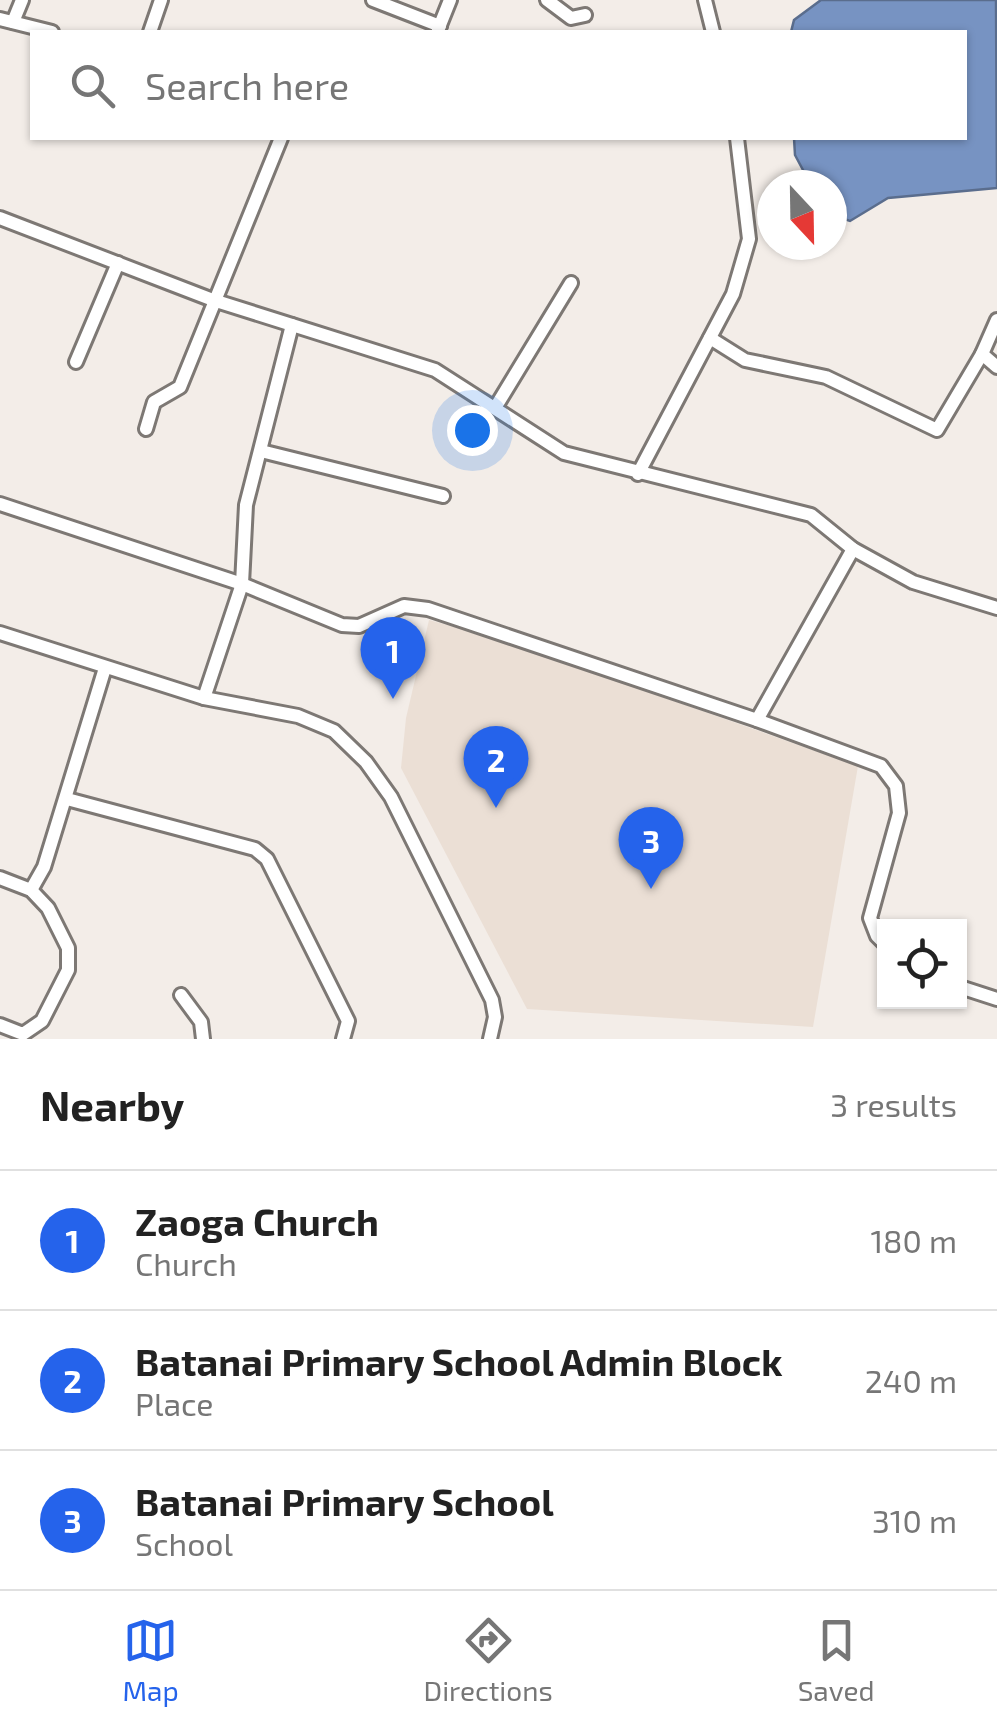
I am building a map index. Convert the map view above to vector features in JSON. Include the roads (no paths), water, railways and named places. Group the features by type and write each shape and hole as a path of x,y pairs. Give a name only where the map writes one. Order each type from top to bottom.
{"street":[{"path":"22,0 6,20 44,30"},
{"path":"151,30 161,0"},
{"path":"373,0 439,29 450,0"},
{"path":"547,0 571,18 585,15"},
{"path":"705,0 713,30"},
{"path":"146,429 154,402 180,387 280,140"},
{"path":"638,474 734,294 749,239 737,140"},
{"path":"0,218 213,300 435,370 564,452 811,516 853,549 913,582 997,608"},
{"path":"76,362 118,263"},
{"path":"494,408 572,284"},
{"path":"710,338 745,360 826,377 937,430 982,354 997,320"},
{"path":"204,698 242,584 246,505 292,325"},
{"path":"982,354 997,366"},
{"path":"261,451 443,496"},
{"path":"0,504 242,584 342,625 358,626 404,606 428,609 881,766 896,786 899,813 870,918 877,936"},
{"path":"756,720 853,549"},
{"path":"0,633 204,698 280,712 334,731 366,762 391,797 492,1000 496,1018 490,1039"},
{"path":"31,890 44,868 67,799 105,668"},
{"path":"67,799 254,850 266,859 348,1021 343,1039"},
{"path":"0,878 31,890 48,908 68,948 68,970 42,1021 22,1034 0,1025"},
{"path":"967,989 997,999"},
{"path":"181,995 201,1022 204,1039"}],"water":[{"path":"821,0 996,0 997,188 888,198 847,220 847,170 803,170 795,155 794,140 967,140 967,30 792,30 794,20"}],"place":[{"name":"Zaoga Church","path":"393,699"},
{"name":"Batanai Primary School Admin Block","path":"496,808"},
{"name":"Batanai Primary School","path":"651,889"}]}
